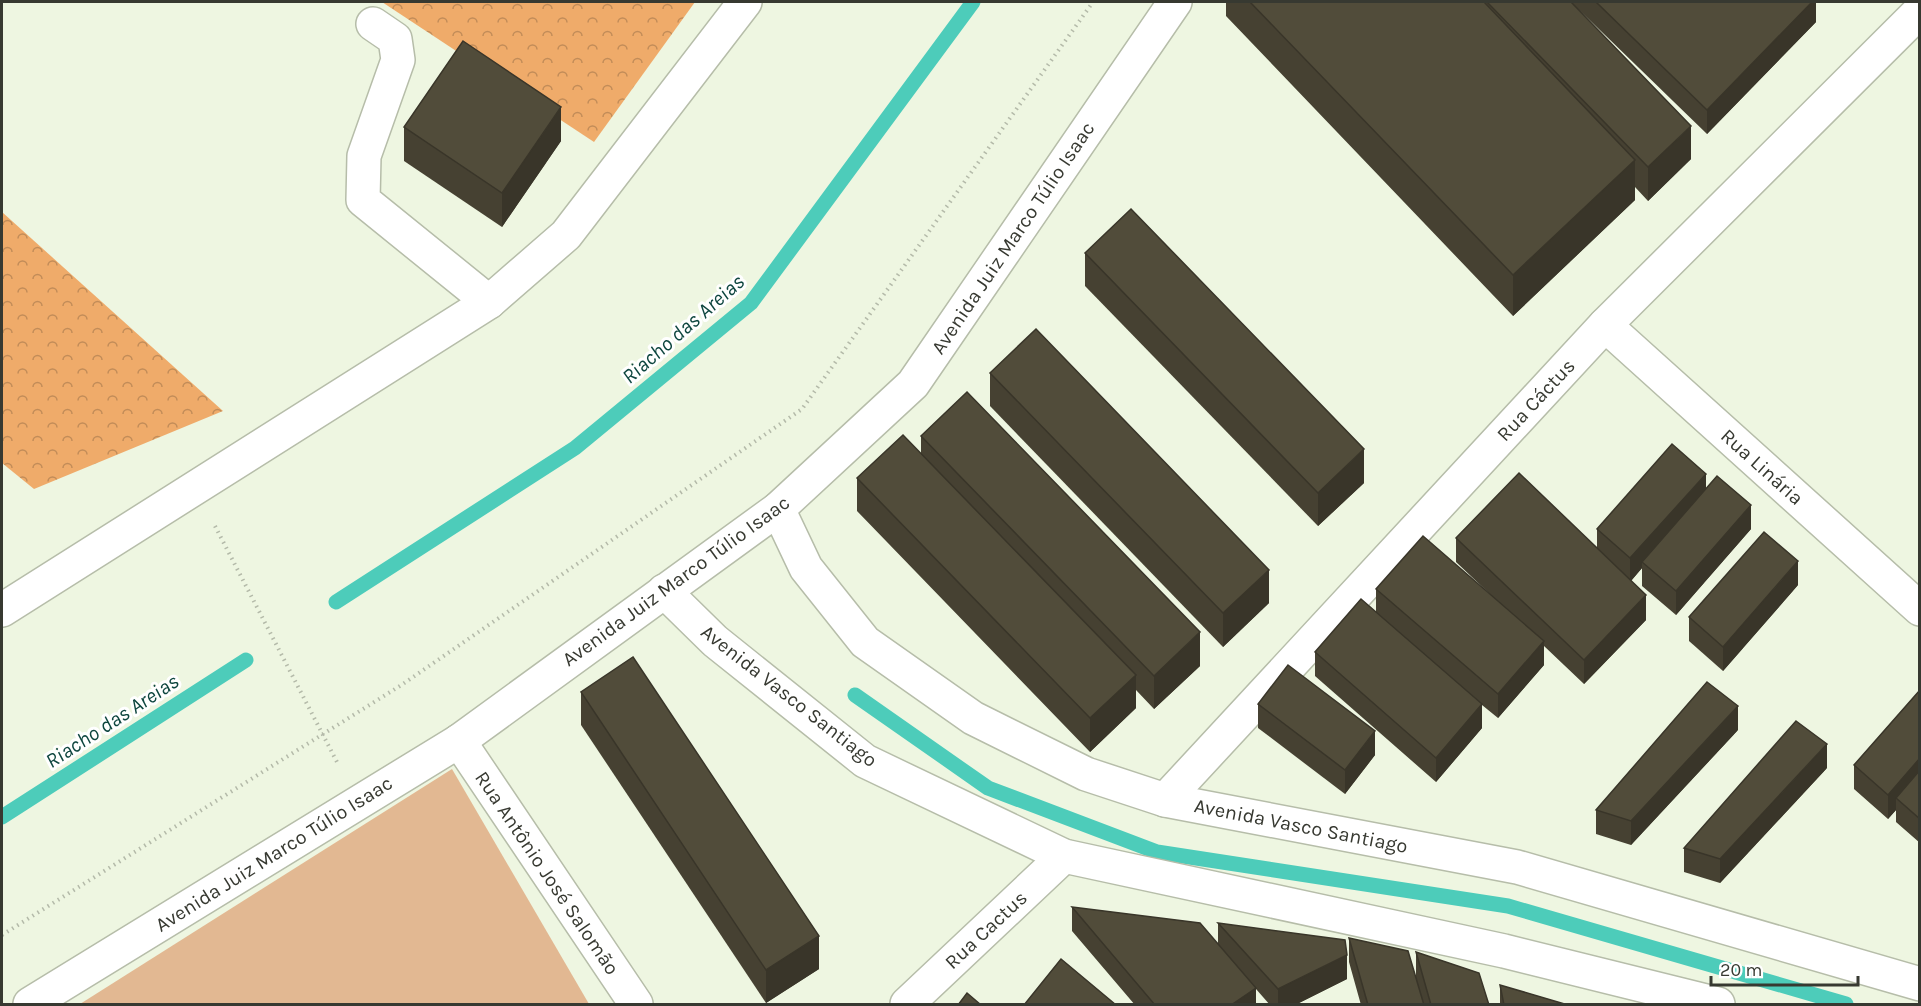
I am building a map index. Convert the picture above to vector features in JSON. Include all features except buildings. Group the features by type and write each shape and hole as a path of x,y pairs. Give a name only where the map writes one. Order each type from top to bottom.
{"street":[{"path":"2,610 489,302 566,235 745,2"},
{"name":"Avenida Juiz Marco Túlio Isaac","path":"30,1005 459,741 778,509 913,384 1175,2"},
{"name":"Rua Cáctus","path":"1165,800 1605,325 1920,11"},
{"path":"373,24 395,39 398,60 364,156 363,200 489,302"},
{"name":"Rua Linária","path":"1605,325 1920,609"},
{"name":"Avenida Vasco Santiago","path":"778,509 806,568 865,642 974,718 1086,774 1165,800 1517,867 1920,984"},
{"name":"Avenida Vasco Santiago","path":"664,591 715,642 866,761 1064,856 1504,951 1718,1005"},
{"name":"Rua Antônio José Salomão","path":"459,741 636,1005"},
{"name":"Rua Cactus","path":"907,1005 1064,856"}],"path":[{"path":"2,935 403,684 802,409 1094,2"},
{"path":"195,487 357,803"}],"shaded area":[{"path":"452,769 589,1004 80,1004"}],"green space":[{"path":"382,2 695,2 594,142"},
{"path":"2,212 223,411 34,489 2,463"}],"waterway":[{"name":"Riacho das Areias","path":"336,602 575,448 751,303 973,2"},
{"name":"Riacho das Areias","path":"2,817 246,660"},
{"path":"855,695 988,788 1157,852 1508,906 1846,1004"}]}
